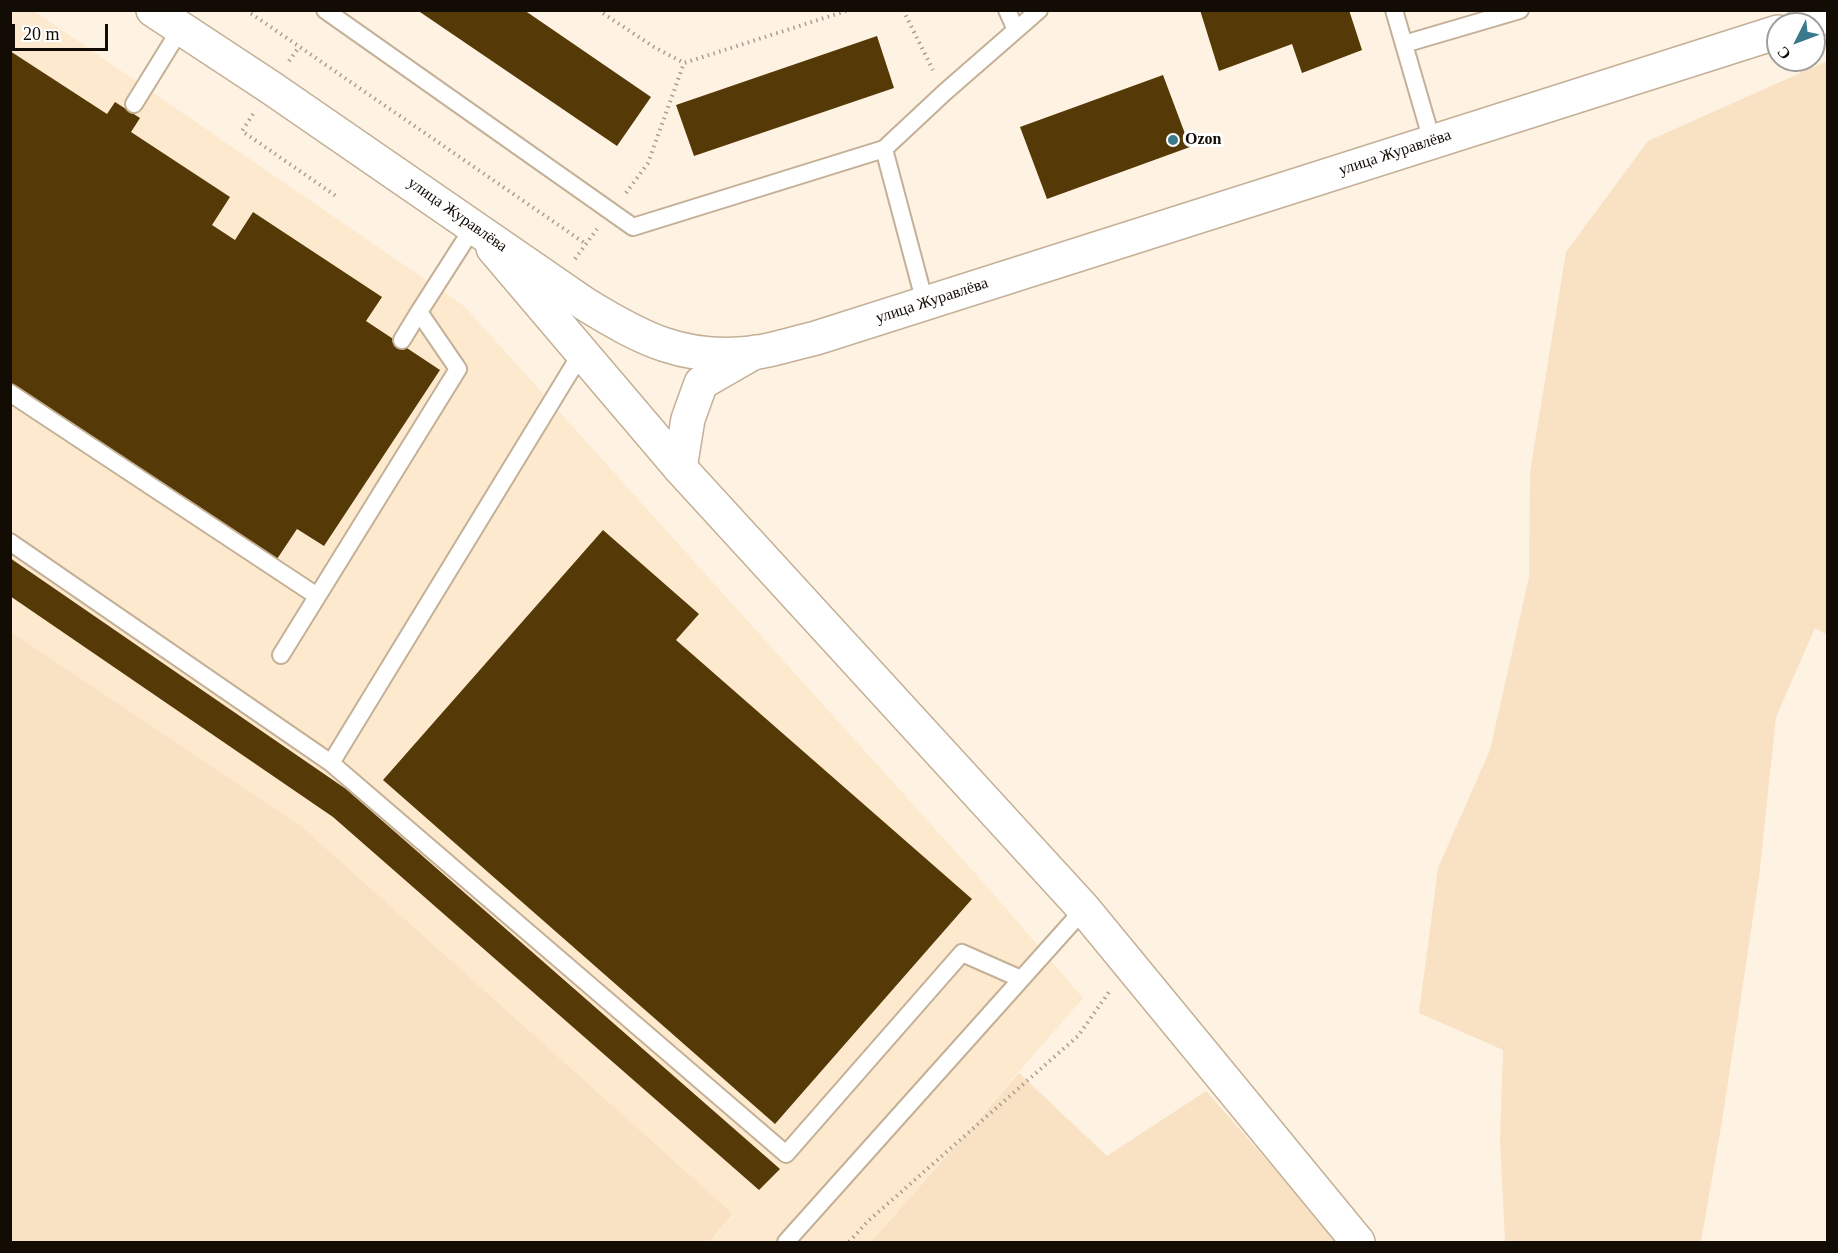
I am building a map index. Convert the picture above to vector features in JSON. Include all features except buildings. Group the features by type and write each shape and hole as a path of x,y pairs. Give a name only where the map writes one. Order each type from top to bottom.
{"street":[{"name":"улица Журавлёва","path":"153,10 619,325 657,343 680,350 708,354 755,352 816,338 1766,36"},
{"path":"474,226 681,468 1084,909 1358,1242"},
{"path":"681,468 688,419 701,383 755,352"}],"lane":[{"path":"325,10 633,227 884,149 1039,10"},
{"path":"1007,10 1016,30"},
{"path":"1394,10 1432,141"},
{"path":"1404,44 1520,10"},
{"path":"134,104 181,28"},
{"path":"884,149 925,303"},
{"path":"402,340 474,226"},
{"path":"281,655 458,369 419,312"},
{"path":"330,763 582,352"},
{"path":"10,393 317,596"},
{"path":"10,542 330,763 786,1154 962,953 1021,979"},
{"path":"786,1242 1084,909"}],"path":[{"path":"246,10 586,244"},
{"path":"598,10 654,47 684,63 849,10"},
{"path":"903,10 945,92"},
{"path":"557,285 648,164 684,63"},
{"path":"849,1242 867,1222 1078,1036 1129,965"}],"shaded area":[{"path":"10,11 34,11 464,306 992,892 1083,998 871,1242 709,1242 733,1215 300,825 11,632"},
{"path":"1826,61 1827,635 1815,628 1776,717 1759,878 1701,1242 1505,1242 1500,1140 1503,1050 1419,1013 1438,868 1490,750 1529,577 1530,472 1566,252 1648,141 1802,72 1826,72"},
{"path":"11,632 300,825 733,1214 709,1242 11,1242"},
{"path":"1019,1073 1107,1156 1206,1091 1339,1242 871,1242"}],"place":[{"name":"Ozon","path":"1173,140"}]}
